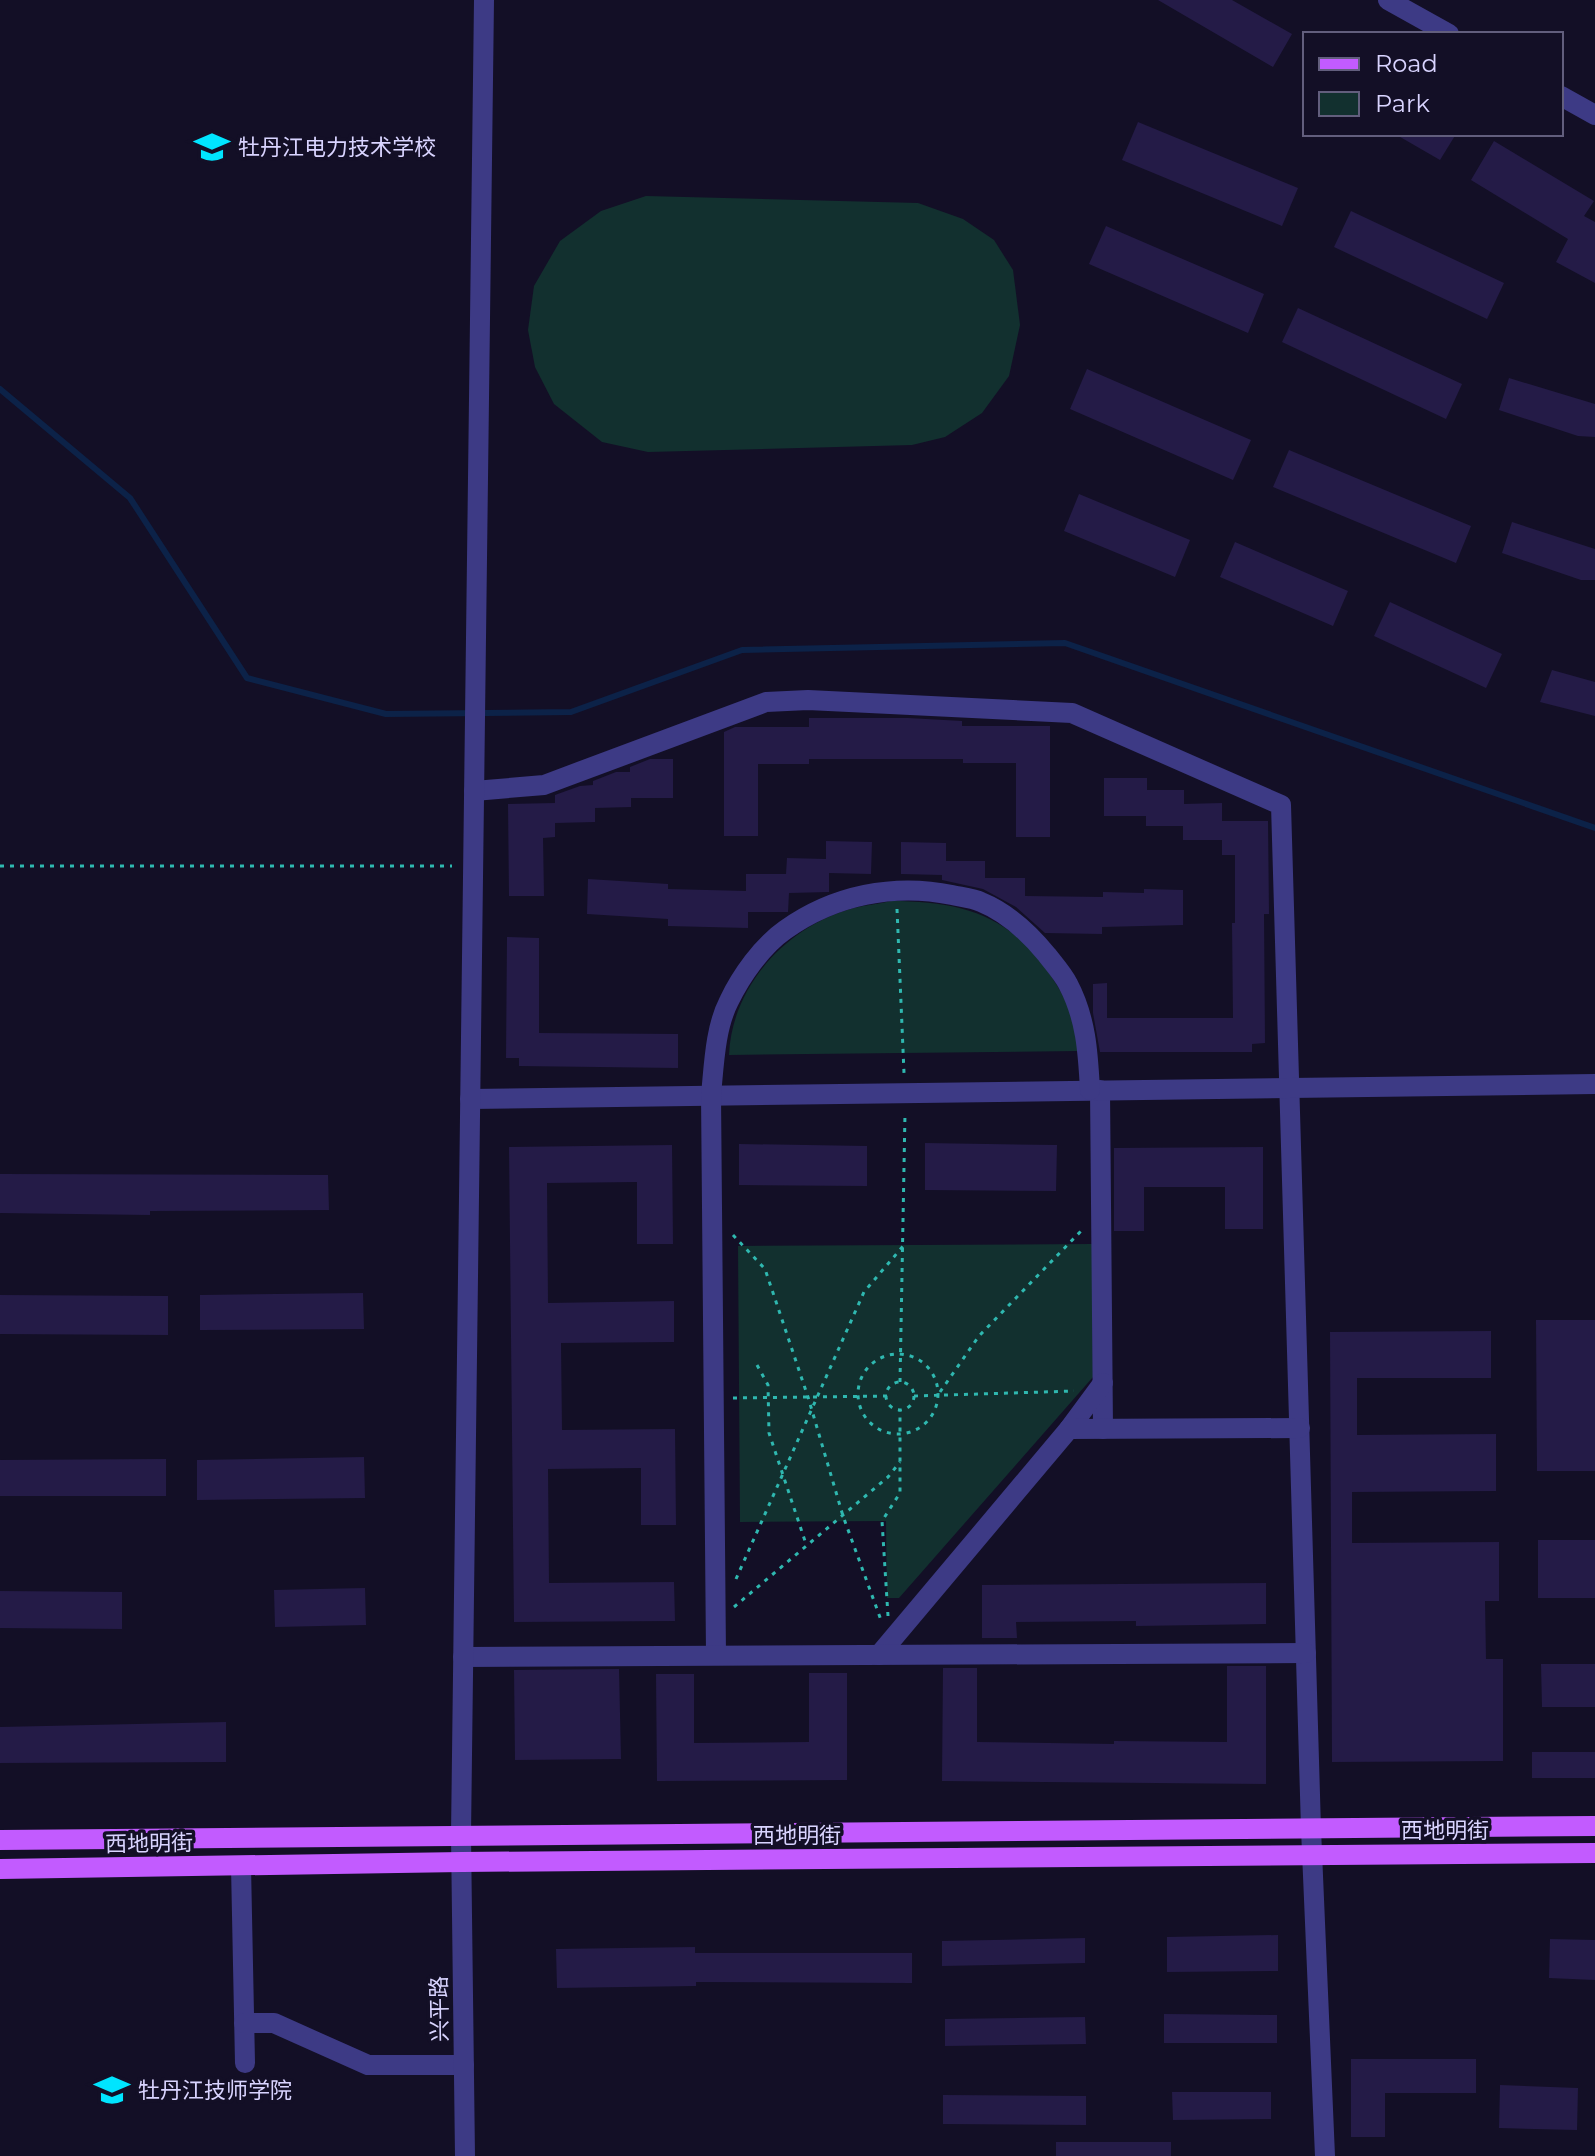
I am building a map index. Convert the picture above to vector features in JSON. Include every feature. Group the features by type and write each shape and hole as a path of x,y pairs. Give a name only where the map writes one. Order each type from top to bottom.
{"main road":[{"name":"西地明街","path":"0,1840 1595,1826"},
{"name":"西地明街","path":"0,1869 1595,1853"}],"street":[{"name":"兴平路","path":"465,2156 461,1835 484,0"},
{"path":"1388,0 1445,32"},
{"path":"1563,97 1595,115"},
{"path":"474,791 544,785 766,702 808,700 1072,713 1281,805 1311,1829 1325,2156"},
{"path":"716,1655 711,1095 716,1049 728,1002 757,958 784,931 823,909 859,895 896,889 942,893 980,902 1016,922 1067,981 1081,1013 1095,1090 1101,1209 1100,1387 1103,1429"},
{"path":"470,1099 1595,1084"},
{"path":"884,1648 1069,1429 1100,1387"},
{"path":"1069,1429 1300,1428"},
{"path":"463,1657 716,1655 884,1648 1306,1653"},
{"path":"241,1866 245,2063"},
{"path":"244,2023 274,2023 368,2065 464,2065"}],"path":[{"path":"0,866 473,867"},
{"path":"896,889 905,1092 900,1382"},
{"path":"938,1395 979,1336 1101,1209"},
{"path":"733,1235 765,1269 808,1397 884,1648"},
{"path":"733,1585 864,1292 904,1245"},
{"path":"901,1355 919,1360 928,1368 935,1379 938,1395 930,1418 920,1428 900,1434 880,1430 869,1422 861,1411 858,1397 859,1385 872,1364 882,1358 901,1355"},
{"path":"757,1365 768,1385 769,1433 807,1546"},
{"path":"900,1382 911,1387 914,1396 911,1404 900,1410 891,1406 887,1396 891,1386 900,1382"},
{"path":"914,1396 1100,1387"},
{"path":"714,1398 887,1396"},
{"path":"884,1648 882,1521 900,1493 900,1410"},
{"path":"716,1622 888,1477 900,1462"}],"green space":[{"path":"646,196 918,203 963,219 994,240 1013,270 1020,325 1009,376 982,413 945,437 912,445 648,452 602,442 554,404 535,367 528,330 534,286 560,241 601,211"},
{"path":"891,901 940,904 962,909 1001,925 1019,939 1036,955 1062,994 1073,1020 1078,1051 729,1055 732,1029 740,1005 752,982 786,944 830,917 854,908"},
{"path":"1092,1244 1093,1377 899,1598 887,1598 886,1521 740,1522 738,1246"}],"building":[{"path":"1158,0 1232,0 1292,34 1273,67"},
{"path":"1138,122 1298,188 1282,226 1122,160"},
{"path":"1398,136 1455,136 1440,160"},
{"path":"1494,141 1594,201 1584,216 1595,222 1595,283 1556,262 1568,239 1471,180"},
{"path":"1351,211 1504,283 1487,319 1334,247"},
{"path":"1106,226 1264,294 1248,333 1089,264"},
{"path":"1298,308 1462,384 1446,419 1282,342"},
{"path":"1087,369 1251,440 1233,480 1070,409"},
{"path":"1509,378 1595,404 1595,437 1578,436 1499,410"},
{"path":"1289,450 1471,526 1456,563 1273,487"},
{"path":"1079,494 1190,540 1175,577 1064,531"},
{"path":"1512,522 1595,549 1595,580 1581,580 1502,553"},
{"path":"1235,542 1348,591 1333,626 1220,577"},
{"path":"1390,602 1502,654 1486,688 1374,636"},
{"path":"1552,670 1595,682 1595,716 1540,702"},
{"path":"809,718 908,718 962,721 962,726 1050,726 1050,837 1016,837 1016,763 963,763 963,759 809,759 809,764 758,764 758,836 724,836 724,732 735,727 809,727"},
{"path":"650,759 673,759 673,798 631,798 631,807 595,808 595,822 555,823 555,837 543,838 544,896 509,896 508,804 555,803 555,795 593,785 593,781 616,772 630,772 630,767"},
{"path":"1104,778 1147,778 1147,790 1184,790 1184,804 1222,803 1222,821 1268,821 1269,914 1264,914 1265,1043 1252,1044 1252,1052 1100,1052 1093,1013 1093,984 1107,983 1107,1018 1233,1018 1232,923 1235,923 1235,855 1222,855 1222,840 1183,840 1183,826 1146,826 1146,816 1104,816"},
{"path":"826,841 872,842 871,874 829,873 829,892 789,893 788,912 748,912 748,928 668,926 668,919 587,914 588,879 668,884 668,889 746,891 746,874 786,874 787,858 826,859"},
{"path":"901,842 946,843 946,861 985,861 985,878 1025,878 1025,896 1103,897 1103,892 1183,890 1183,925 1102,927 1102,934 1045,933 1016,907 983,889 942,880 942,875 901,874"},
{"path":"507,937 539,938 539,1033 678,1034 678,1068 519,1066 519,1058 506,1058"},
{"path":"925,1143 1057,1145 1056,1191 925,1190"},
{"path":"739,1144 867,1146 867,1186 739,1185"},
{"path":"672,1145 673,1244 637,1244 637,1182 547,1183 548,1303 674,1301 674,1342 561,1343 562,1430 675,1429 676,1525 641,1525 641,1468 548,1469 549,1583 674,1582 675,1621 514,1622 509,1147"},
{"path":"1263,1147 1263,1229 1225,1229 1225,1187 1144,1187 1144,1231 1114,1231 1114,1148"},
{"path":"0,1174 328,1175 329,1210 150,1211 150,1215 0,1213"},
{"path":"363,1293 364,1329 200,1330 200,1295"},
{"path":"0,1295 168,1296 168,1335 0,1334"},
{"path":"1536,1320 1595,1320 1595,1471 1537,1471"},
{"path":"1491,1331 1491,1378 1357,1378 1357,1435 1496,1434 1496,1491 1352,1492 1352,1543 1499,1542 1499,1601 1485,1601 1486,1659 1503,1659 1503,1761 1332,1762 1330,1332"},
{"path":"364,1457 365,1498 197,1500 197,1460"},
{"path":"166,1459 166,1496 0,1496 0,1460"},
{"path":"1538,1540 1595,1540 1595,1598 1538,1598"},
{"path":"1266,1583 1266,1624 1136,1626 1136,1621 1016,1622 1017,1638 982,1638 982,1585"},
{"path":"365,1588 366,1625 275,1627 274,1590"},
{"path":"0,1591 122,1592 122,1629 0,1628"},
{"path":"1541,1664 1595,1664 1595,1707 1542,1707"},
{"path":"1227,1666 1266,1666 1266,1784 942,1781 943,1668 977,1668 977,1742 1114,1744 1114,1741 1227,1742"},
{"path":"619,1669 621,1759 515,1760 514,1670"},
{"path":"809,1673 847,1673 847,1780 657,1781 656,1674 694,1674 694,1743 809,1742"},
{"path":"226,1722 226,1762 0,1763 0,1727"},
{"path":"1532,1752 1595,1752 1595,1778 1532,1778"},
{"path":"1278,1935 1278,1971 1167,1972 1167,1937"},
{"path":"1085,1938 1085,1963 942,1966 942,1941"},
{"path":"1550,1939 1595,1940 1595,1980 1549,1978"},
{"path":"695,1947 695,1953 912,1953 912,1983 696,1982 696,1986 557,1988 556,1949"},
{"path":"1164,2014 1277,2015 1277,2043 1164,2043"},
{"path":"1085,2017 1086,2044 945,2046 945,2019"},
{"path":"1351,2059 1476,2059 1476,2093 1385,2093 1385,2137 1351,2137"},
{"path":"1500,2085 1578,2088 1577,2130 1499,2128"},
{"path":"1172,2092 1271,2092 1271,2119 1173,2120"},
{"path":"943,2095 1086,2096 1086,2125 943,2124"},
{"path":"1056,2142 1171,2142 1171,2156 1056,2156"}],"waterway":[{"path":"0,389 130,498 247,678 386,714 571,712 742,650 1065,643 1595,828"}],"place":[{"name":"牡丹江电力技术学校","path":"212,147"},
{"name":"牡丹江技师学院","path":"112,2090"}]}
